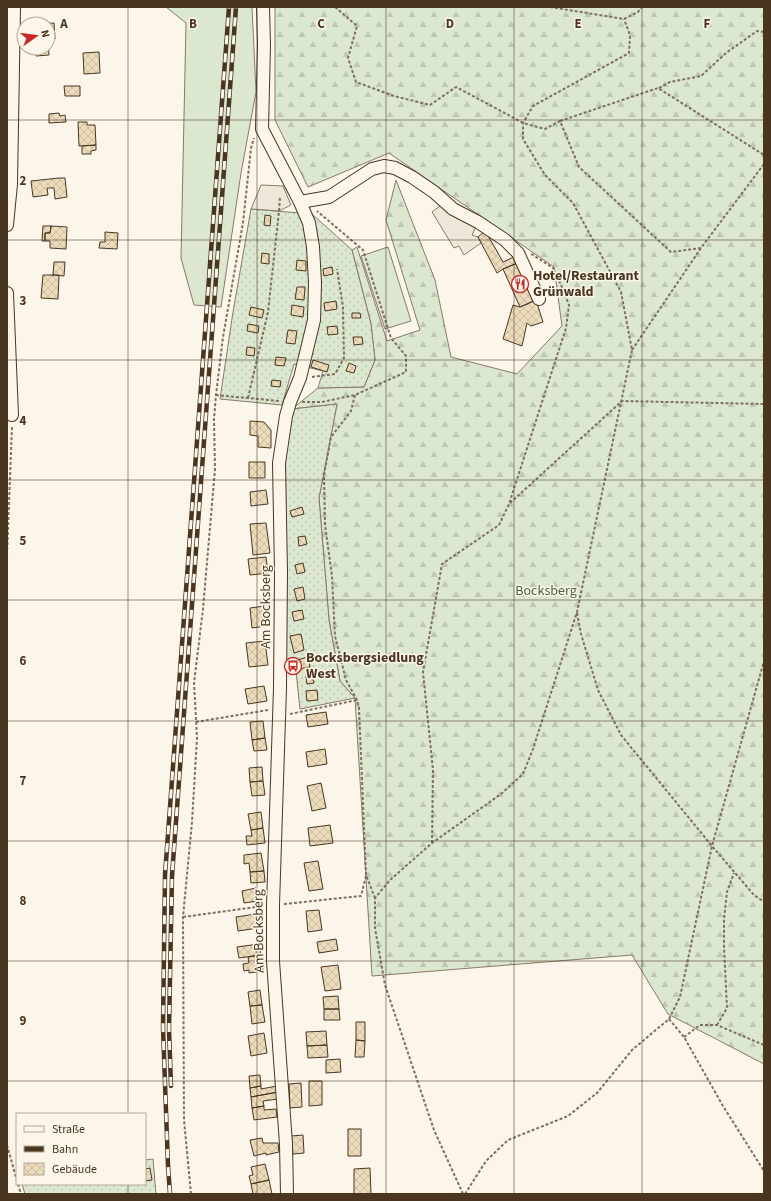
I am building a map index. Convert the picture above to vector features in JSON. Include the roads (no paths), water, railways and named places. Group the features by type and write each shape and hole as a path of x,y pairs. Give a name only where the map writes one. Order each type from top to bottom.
{"street":[{"path":"7,225 11,184 14,7"},
{"name":"Am Bocksberg","path":"263,7 264,45 262,129 300,202 309,223 313,247 315,283 314,320 300,378 286,416 279,463 281,572 273,961 286,1144 287,1194"},
{"path":"300,202 329,197 372,169 384,166 395,168 412,177 434,192 453,209 478,222 505,240 518,253 539,299"},
{"path":"7,293 12,415"}],"railway":[{"path":"170,1194 163,1028 165,875 229,7"},
{"path":"171,1086 169,1029 172,876 236,7"}],"place":[{"name":"Hotel/Restaurant Grünwald","path":"520,284"},
{"name":"Bocksbergsiedlung West","path":"293,666"}],"park label":[{"name":"Bocksberg","path":"546,591"}]}
